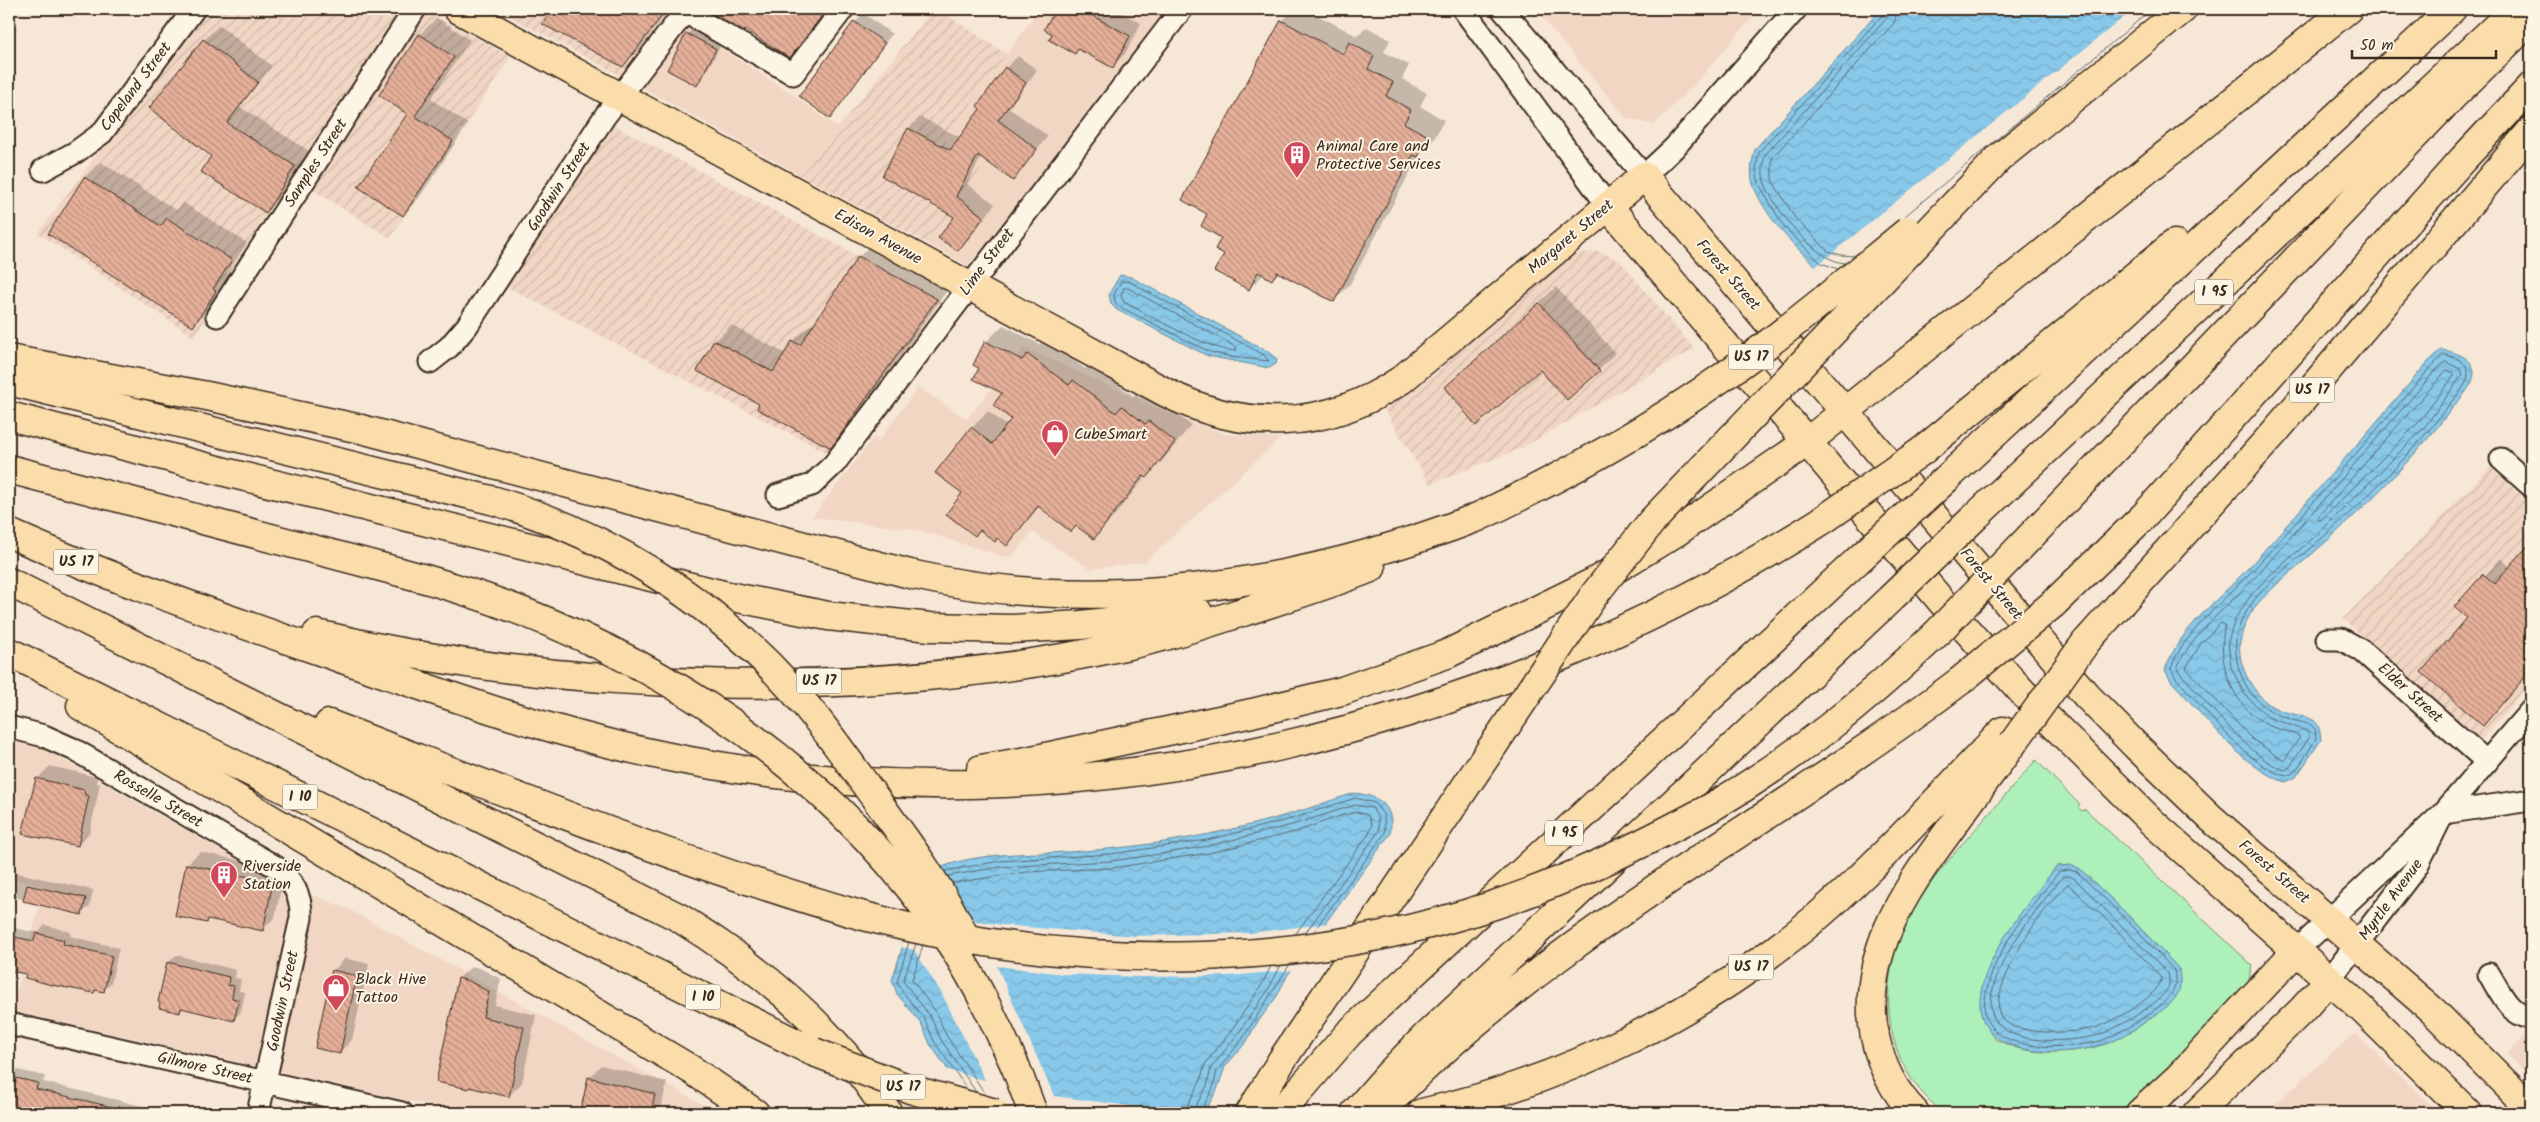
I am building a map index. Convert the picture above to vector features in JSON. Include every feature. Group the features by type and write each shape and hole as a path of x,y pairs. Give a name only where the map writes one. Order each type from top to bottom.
{"main road":[{"name":"Edison Avenue","path":"458,9 1192,405 1230,416 1250,419 1290,420 1311,418"},
{"name":"US 17","path":"9,533 144,588 284,627 357,644 432,657 593,676 724,683 885,678 1022,664 1157,638 1289,597 1381,563 1478,518 1600,455 1715,382 1772,341 2183,9"},
{"path":"833,780 932,776 1032,760 1300,702 1380,679 1447,654 1594,582 1700,517 1807,442 2348,9"},
{"name":"I 95","path":"1280,1113 1349,1033 2452,9"},
{"name":"I 95","path":"1355,1113 1426,1036 1977,515 2460,74 2515,9"},
{"path":"115,634 308,716 588,823 796,895 860,915 936,934 999,945 1106,956 1176,957 1249,954 1355,940 1425,925 1492,906 1562,880 1640,845 1726,799 1794,756 1840,720 1886,680 1960,610 2460,74 2531,20"},
{"path":"144,588 411,683 580,736 710,765 833,780 924,785 1076,778 1197,762 1324,735 1404,713 1484,686 1603,639 1717,583 1822,520 1922,451 2415,43"},
{"path":"1379,1113 1468,1030 1603,926 1658,887 1872,746 1960,681 2053,604 2151,508 2531,87"},
{"name":"US 17","path":"1430,1111 1488,1096 1586,1060 1681,1012 1737,977 1792,937 1845,892 2008,737 2086,642 2274,434 2531,131"},
{"path":"1250,1113 1282,1060 1594,595 1652,521 1999,158"},
{"name":"Margaret Street","path":"1311,418 1356,406 1401,380 1644,176"},
{"name":"Forest Street","path":"1644,176 2042,645 2105,714 2211,818 2432,1010 2531,1109"},
{"path":"1608,206 1954,616 2035,706 2152,822 2329,980 2468,1113"},
{"path":"9,359 207,396 361,429 888,569 941,581 1003,590 1111,595 1224,583 1306,568 1379,551 1478,518"},
{"path":"9,381 495,501 539,515 584,534 655,573 727,625 790,687 827,732 936,886 961,928 984,977 1033,1113"},
{"path":"9,416 228,473 728,596 837,617 930,627 1047,628 1176,615 1289,597"},
{"path":"9,469 400,572 489,598 586,637 678,686 770,750 842,812 912,890 952,946 969,975 1016,1068"},
{"path":"9,582 647,901 700,931 764,976 811,1020 842,1053 888,1113"},
{"name":"I 10","path":"9,652 814,1052"},
{"path":"9,663 692,1070 755,1113"},
{"path":"1915,1113 1889,1078 1876,1041 1871,990 1878,954 1888,927 1911,884 2008,737"},
{"path":"2140,1113 2185,1070 2296,951"},
{"path":"2197,1113 2302,1010 2329,980"},
{"path":"814,1052 959,1113"},
{"name":"US 17","path":"814,1052 918,1092 996,1113"}],"street":[{"name":"Copeland Street","path":"43,170 76,152 102,133 194,9"},
{"name":"Samples Street","path":"217,316 416,9"},
{"path":"686,10 793,74 843,9"},
{"name":"Lime Street","path":"778,495 803,489 826,474 1182,9"},
{"path":"1463,9 1608,206"},
{"name":"Forest Street","path":"1502,9 1644,176"},
{"name":"Margaret Street","path":"1644,176 1674,148 1796,9"},
{"name":"Goodwin Street","path":"430,362 457,340 477,313 619,96 686,10"},
{"path":"2501,459 2531,486"},
{"name":"Elder Street","path":"2326,639 2341,639 2361,650 2487,762"},
{"name":"Myrtle Avenue","path":"2296,951 2443,812 2531,710"},
{"name":"Rosselle Street","path":"9,727 44,736 73,749 276,867 288,877 296,890"},
{"path":"2443,812 2531,800"},
{"name":"Myrtle Avenue","path":"2329,980 2358,945 2417,866 2443,812"},
{"name":"Goodwin Street","path":"258,1113 301,918 300,902 296,890"},
{"path":"2489,974 2510,1008 2519,1014 2531,1018"},
{"name":"Gilmore Street","path":"9,1024 402,1113"}],"shaded area":[{"path":"206,9 422,9 511,57 390,238 296,179 194,337 38,233"},
{"path":"496,9 677,9 625,78"},
{"path":"933,9 937,9 1007,54 946,140 982,167 930,245 800,175"},
{"path":"1039,9 1171,9 972,268 930,245 982,167 946,140"},
{"path":"1535,9 1760,9 1694,85 1654,125 1626,118"},
{"path":"671,17 788,91 838,128 800,175 625,78"},
{"path":"614,125 942,301 830,454 507,287"},
{"path":"1597,251 1620,261 1694,349 1522,448 1430,484 1384,409 1426,381 1566,259 1579,253"},
{"path":"1024,347 1170,414 1226,434 1281,438 1145,562 1091,569 1032,532 1013,556 1005,557 918,530 812,517 874,437 879,441 918,387 967,419"},
{"path":"2490,467 2531,504 2531,682 2481,741 2343,619"},
{"path":"9,741 45,749 273,880 348,909 713,1110 712,1113 462,1113 12,1011 44,887 9,878"},
{"path":"2531,908 2531,968 2524,909"},
{"path":"2531,1030 2531,1079 2507,1054"},
{"path":"2355,1033 2440,1113 2265,1113"}],"green space":[{"path":"2036,760 2080,805 2078,807 2082,811 2085,809 2252,965 2247,987 2165,1072 2118,1113 1944,1113 1915,1084 1901,1061 1896,1048 1890,1021 1889,993 1892,967 1898,942 1908,919 1936,876","holes":["2057,866 2079,868 2124,911 2179,969 2170,1004 2126,1034 2096,1047 2069,1051 2041,1052 2011,1046 1995,1039 1980,1000 1986,980 2001,945 2021,913"]}],"water":[{"path":"1881,9 2170,9 1818,268 1773,221 1759,199 1751,173 1755,149"},
{"path":"1120,275 1131,277 1267,351 1277,359 1276,364 1269,368 1208,356 1117,310 1111,304 1109,294"},
{"path":"2441,350 2463,356 2471,364 2474,374 2466,392 2425,442 2361,510 2258,603 2245,625 2240,643 2241,661 2253,688 2273,707 2313,720 2319,729 2321,740 2296,777 2286,782 2270,776 2254,766 2224,739 2171,681 2165,670 2180,640 2202,614 2251,565 2428,362"},
{"path":"1355,793 1372,797 1384,804 1390,817 1390,834 1287,976 1277,996 1255,1026 1247,1041 1225,1067 1217,1090 1204,1113 975,1113 930,1044 921,1023 897,994 892,980 904,942 935,871 945,866 985,857 1071,852 1166,842 1228,830 1298,812"},
{"path":"2070,865 2079,868 2124,911 2179,969 2179,991 2175,999 2165,1008 2130,1032 2109,1043 2085,1049 2066,1051 2045,1052 2025,1049 2007,1043 1992,1034 1982,1019 1980,1000 1983,983 1999,947 2022,912 2057,866"}],"pier":[{"path":"2134,9 2173,9 1877,267 1837,277 1815,267"},
{"path":"939,865 972,920 1002,925 1135,936 1249,933 1330,923 1295,970 1229,976 1140,977 1064,974 997,966 1054,1096 1145,1108 1209,1110 1207,1113 972,1113 945,1069 985,1080 941,992 914,950 901,947 909,903"}],"building":[{"path":"553,9 667,9 623,67 542,24"},
{"path":"704,9 827,9 790,58 745,30 744,32"},
{"path":"1056,9 1080,9 1130,36 1113,68 1078,49 1075,54 1049,40 1052,34 1044,29"},
{"name":"Animal Care and Protective Services","path":"1281,20 1343,54 1349,42 1374,56 1368,69 1393,82 1386,96 1411,110 1404,123 1428,136 1418,157 1413,155 1334,302 1277,272 1272,280 1258,272 1249,290 1214,271 1224,254 1215,249 1221,238 1201,226 1207,214 1182,200"},
{"path":"854,21 885,43 830,119 799,96"},
{"path":"686,33 716,49 697,86 667,70"},
{"path":"419,34 454,57 415,116 453,141 403,216 358,187 407,114 379,95"},
{"path":"203,39 258,82 227,123 295,166 266,213 201,172 211,156 149,108"},
{"path":"1005,67 1026,83 998,120 1037,149 1013,181 978,155 956,196 984,217 958,251 938,238 954,217 882,176 908,128 950,150 980,109 977,106"},
{"path":"84,177 161,226 167,218 232,260 213,289 216,291 193,327 48,234"},
{"path":"858,256 937,299 831,448 757,409 759,404 697,371 714,340 773,372 792,341 800,345"},
{"path":"1539,303 1600,371 1567,400 1540,370 1476,426 1445,387"},
{"name":"CubeSmart","path":"985,341 1022,360 1027,354 1069,385 1073,380 1116,413 1122,406 1145,424 1149,421 1175,442 1147,478 1143,476 1094,539 1076,526 1071,532 1038,506 1007,546 997,538 995,542 980,530 975,536 946,514 962,493 935,473 971,427 992,444 1011,419 993,405 1002,393 973,379 979,368 973,365"},
{"path":"2531,542 2531,670 2483,726 2421,672 2467,618 2454,607 2483,574 2495,584"},
{"path":"36,778 84,790 85,795 89,796 78,846 22,834"},
{"name":"Riverside Station","path":"186,864 273,882 263,931 208,919 207,923 175,916"},
{"path":"27,885 86,898 82,915 23,901"},
{"path":"36,933 64,940 63,944 112,956 104,992 95,990 94,993 52,985 25,978 26,974 9,971 9,936 34,941"},
{"path":"167,962 229,977 228,985 234,986 232,998 239,1000 234,1021 181,1008 180,1013 159,1008 160,1003 158,1002"},
{"name":"Black Hive Tattoo","path":"332,970 357,976 340,1054 315,1048"},
{"path":"458,978 469,981 489,992 483,1017 524,1027 509,1097 469,1087 469,1089 436,1082"},
{"path":"588,1077 655,1094 651,1113 580,1113"},
{"path":"16,1078 38,1083 36,1089 112,1107 111,1113 9,1113 11,1083 15,1084"}],"place":[{"name":"Animal Care and Protective Services","path":"1297,179"},
{"name":"CubeSmart","path":"1055,458"},
{"name":"Riverside Station","path":"224,899"},
{"name":"Black Hive Tattoo","path":"336,1012"}]}
